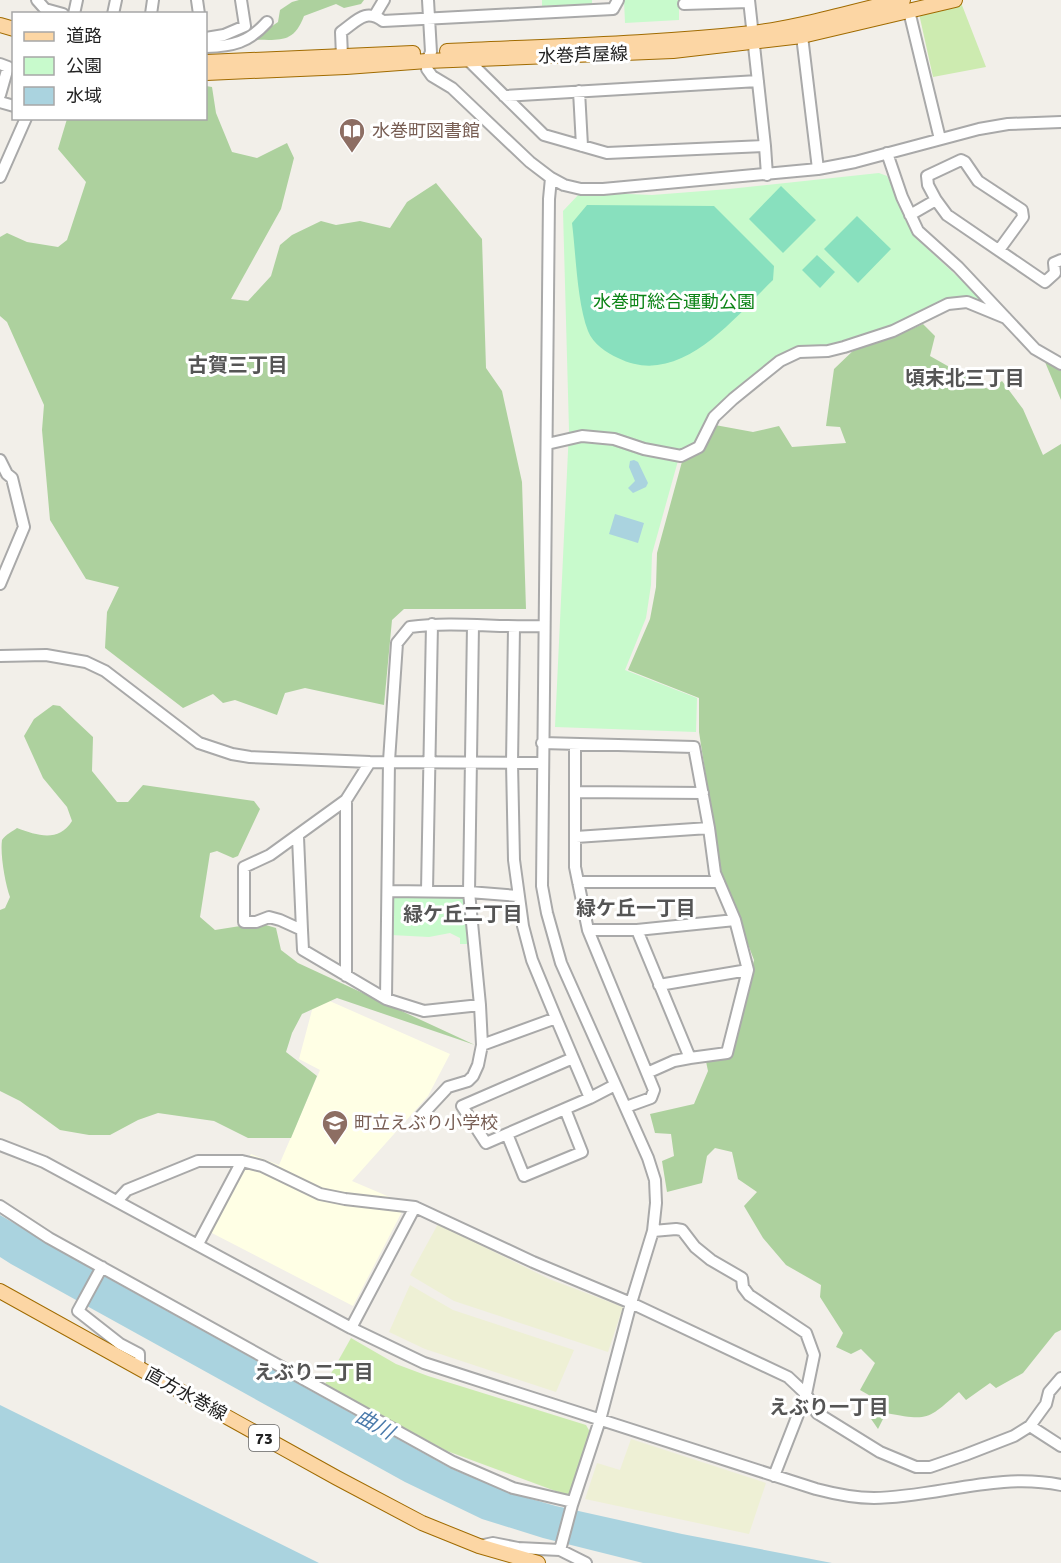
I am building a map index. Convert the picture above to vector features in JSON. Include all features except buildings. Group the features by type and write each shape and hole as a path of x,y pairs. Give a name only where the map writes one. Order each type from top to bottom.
{"main road":[{"name":"水巻芦屋線","path":"207,62 342,56 429,56 468,60 673,51 906,5 955,0"},
{"name":"水巻芦屋線","path":"207,72 346,67 429,56 671,39 802,36 906,5"},
{"name":"直方水巻線","path":"0,1291 378,1501 422,1523 479,1546 538,1563"}],"street":[{"path":"37,0 45,9 56,12"},
{"path":"207,38 224,35 245,26 241,0"},
{"path":"375,15 384,0"},
{"path":"428,0 429,56 427,69 432,76 452,88 530,162 551,178 564,185 581,189 603,189 818,169 979,129 1008,124 1061,122"},
{"path":"342,56 342,32 364,16 375,15 383,21 613,9 618,0"},
{"path":"684,4 748,1 767,175"},
{"path":"906,5 940,139"},
{"path":"207,46 226,46 243,41 256,34 267,22"},
{"path":"802,36 818,169"},
{"path":"468,60 544,135 607,153 765,146"},
{"path":"0,64 9,67 0,95"},
{"path":"504,96 758,81"},
{"path":"579,90 582,146"},
{"path":"0,177 25,120"},
{"path":"887,153 918,231 958,267 1035,349 1061,364"},
{"path":"999,250 1023,217 1022,210 978,181 965,162 961,160 927,176 928,185 947,215 1045,282 1054,273 1054,263 1061,260"},
{"path":"551,178 540,859 542,886 561,963 648,1158 655,1180 656,1203 653,1231 600,1420 560,1550"},
{"path":"910,215 936,200"},
{"path":"547,444 582,436 614,439 652,451 681,456 699,447 714,417 733,399 780,361 799,352 828,351 844,347 893,331 948,304 967,302 1006,318"},
{"path":"0,460 7,474 12,478 24,527 0,584"},
{"path":"386,999 390,761 397,643 410,627 432,624 543,626"},
{"path":"427,891 432,624"},
{"path":"421,1116 448,1087 468,1081 473,1076 482,1045 469,892 473,625"},
{"path":"514,627 512,763 514,860 518,896 532,960 590,1098"},
{"path":"0,656 46,655 86,662 105,671 199,742 224,752 250,757 370,762 542,763"},
{"path":"542,742 694,747 715,873 735,920 748,970 727,1053 674,1060 648,1073"},
{"path":"575,744 575,867 588,930 654,1090 651,1098 626,1107"},
{"path":"302,930 269,917 256,922 244,922 244,867 270,855 298,837 346,800 370,762"},
{"path":"576,792 703,794"},
{"path":"346,800 346,976"},
{"path":"576,837 709,828"},
{"path":"298,837 303,950 386,999 424,1011 480,1005"},
{"path":"578,882 719,882"},
{"path":"388,891 469,892 518,896"},
{"path":"588,930 637,930 735,920"},
{"path":"637,930 690,1058"},
{"path":"659,985 748,970"},
{"path":"482,1045 556,1018"},
{"path":"573,1058 462,1106 486,1143 615,1085"},
{"path":"507,1134 524,1176 582,1152 565,1109"},
{"path":"0,1145 44,1162 351,1328 423,1363 774,1476 848,1497 874,1498 1027,1480 1061,1485"},
{"path":"117,1202 127,1190 198,1161 242,1161 262,1166 320,1194 415,1207 533,1262 631,1303 788,1377 806,1394 817,1413 880,1452 916,1467 930,1467 1014,1436 1030,1426 1046,1404 1048,1392 1061,1378"},
{"path":"198,1244 242,1161"},
{"path":"0,1206 49,1238 102,1268 453,1462 513,1488 573,1503"},
{"path":"351,1328 415,1207"},
{"path":"653,1231 682,1230 711,1260 742,1278 749,1295 806,1333 814,1355 806,1394 774,1476"},
{"path":"102,1268 78,1311 120,1344 139,1354 139,1368"},
{"path":"1030,1426 1061,1446"},
{"path":"479,1546 493,1543 518,1548 560,1550 586,1563"}],"shaded area":[{"name":"町立えぶり小学校","path":"316,995 450,1054 428,1096 352,1181 406,1204 353,1306 208,1231 251,1154 279,1165 320,1070 299,1059"},
{"path":"438,1224 549,1279 623,1307 608,1352 454,1301 410,1275"},
{"path":"410,1285 453,1310 574,1350 556,1392 425,1349 389,1332"},
{"path":"631,1439 766,1483 749,1534 585,1499 597,1463 620,1470"}],"green space":[{"path":"299,0 364,0 361,4 344,8 336,4 304,16 300,25 290,36 277,40 252,40 278,22 280,10"},
{"path":"542,0 592,0 592,4 542,6"},
{"path":"624,0 679,0 679,20 625,23"},
{"path":"960,0 986,67 933,77 918,9"},
{"path":"207,86 212,87 216,113 232,152 257,158 287,143 294,158 281,209 231,299 248,301 271,276 280,245 292,235 321,221 336,225 360,221 390,228 407,202 436,183 482,239 486,368 502,391 522,482 526,609 404,609 392,620 384,705 305,688 285,693 277,715 235,700 223,703 213,694 183,708 105,648 107,612 119,587 86,579 50,520 42,430 44,405 7,322 0,316 0,237 7,233 27,242 58,247 67,240 86,182 58,149 67,120 207,120"},
{"name":"水巻町総合運動公園","path":"879,173 887,176 917,239 990,307 967,298 844,342 799,347 778,355 709,414 695,444 681,450 652,554 651,585 646,618 625,670 697,698 696,732 555,727 569,430 563,211 581,192 652,195"},
{"path":"781,186 816,220 783,253 749,219"},
{"path":"587,205 714,206 774,266 773,280 723,330 684,357 663,364 641,365 618,358 605,351 593,340 581,306 572,223"},
{"path":"857,216 891,249 858,283 824,249"},
{"path":"817,255 835,272 820,288 802,270"},
{"path":"923,324 935,336 930,356 990,390 1002,381 1023,409 1043,455 1061,444 1061,1330 1055,1333 1023,1373 996,1388 990,1383 966,1400 959,1392 927,1416 911,1417 886,1413 878,1429 869,1416 874,1398 860,1390 875,1363 861,1349 851,1354 836,1347 843,1333 820,1297 821,1285 786,1265 763,1238 744,1206 757,1192 738,1179 732,1152 715,1148 707,1156 702,1183 667,1192 662,1161 674,1156 671,1134 655,1133 650,1114 694,1104 708,1071 704,1052 733,1045 754,960 721,874 699,732 699,698 628,670 650,619 656,587 657,553 683,458 715,425 753,432 779,426 792,447 846,443 840,427 826,426 834,369 858,346 896,336"},
{"path":"1045,362 1061,371 1061,400"},
{"path":"53,705 60,706 93,737 92,771 117,802 128,802 143,785 254,801 260,809 238,856 233,858 217,851 210,853 200,917 215,930 259,923 276,928 281,950 298,963 475,1045 337,998 302,1014 292,1033 286,1052 317,1076 291,1138 248,1138 214,1121 158,1113 138,1120 110,1135 89,1135 60,1130 20,1101 0,1091 0,910 5,908 10,897 3,868 2,840 17,828 40,835 54,835 67,828 72,821 67,807 43,778 24,736 34,719"},
{"path":"394,895 460,896 466,901 469,944 460,944 460,938 450,933 429,937 391,935 391,898"},
{"path":"351,1338 396,1364 428,1376 586,1425 590,1432 569,1496 447,1451 324,1386"}],"water":[{"path":"630,461 638,462 648,483 646,487 633,493 628,488 635,481 629,467"},
{"path":"615,514 644,523 638,543 609,534"},
{"path":"0,1215 104,1276 452,1469 510,1493 556,1506 682,1534 832,1563 643,1563 543,1538 482,1519 405,1482 11,1264 0,1257"},
{"path":"0,1405 319,1563 0,1563"}],"place":[{"name":"水巻町図書館","path":"352,154"},
{"name":"町立えぶり小学校","path":"335,1146"}],"district":[{"name":"古賀三丁目","path":"238,365"},
{"name":"頃末北三丁目","path":"965,378"},
{"name":"緑ケ丘一丁目","path":"636,908"},
{"name":"緑ケ丘二丁目","path":"463,914"},
{"name":"えぶり二丁目","path":"314,1372"},
{"name":"えぶり一丁目","path":"829,1407"}],"water label":[{"name":"曲川","path":"375,1424"}]}
